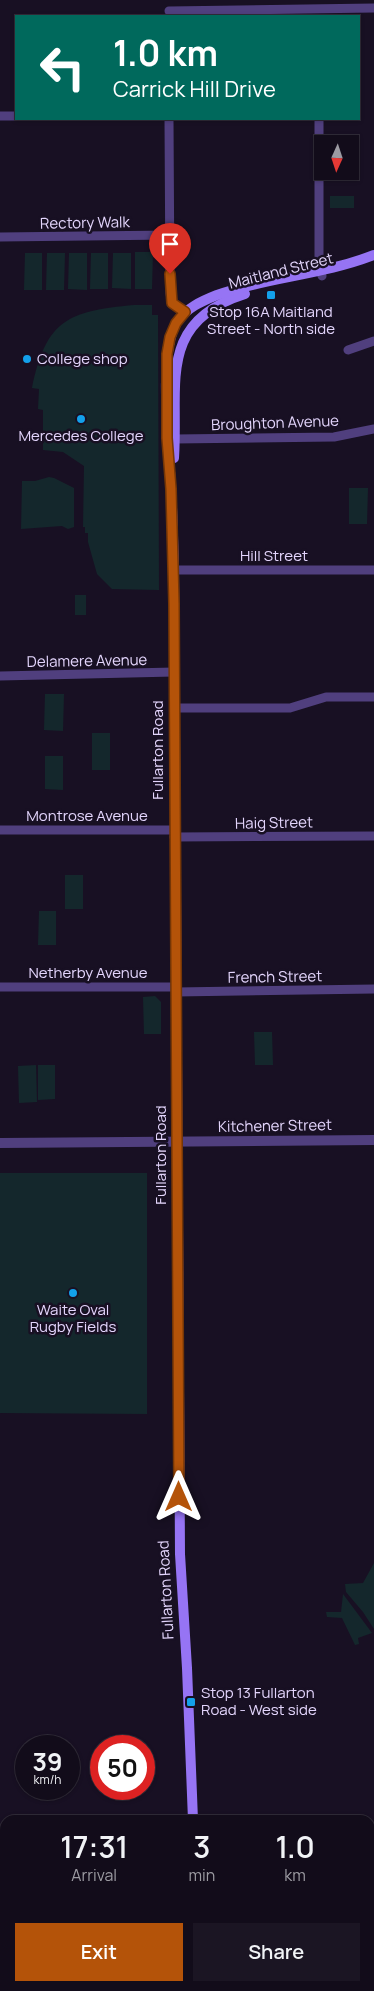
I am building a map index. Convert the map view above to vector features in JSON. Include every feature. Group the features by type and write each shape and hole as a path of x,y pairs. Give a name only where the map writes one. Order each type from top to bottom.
{"main road":[{"name":"Maitland Street","path":"183,343 203,315 216,305 247,294 322,274 374,255"},
{"name":"Maitland Street","path":"185,312 200,302 218,295 374,262"},
{"path":"183,343 185,312 199,311 216,305"},
{"name":"Fullarton Road","path":"185,312 176,323 170,337 167,354 167,438 174,570 174,834 180,1554 193,1815"},
{"name":"Fullarton Road","path":"171,489 175,439 176,368 183,343"}],"street":[{"path":"169,0 169,14 320,12 374,8"},
{"path":"0,116 15,116"},
{"path":"168,120 171,300 175,307 185,312"},
{"path":"319,120 319,264 322,274"},
{"name":"Rectory Walk","path":"0,237 170,235"},
{"path":"348,350 374,340"},
{"name":"Broughton Avenue","path":"175,439 334,437 374,430"},
{"name":"Hill Street","path":"174,570 374,570"},
{"name":"Delamere Avenue","path":"0,676 174,672"},
{"path":"175,708 290,708 326,697 374,697"},
{"name":"Montrose Avenue","path":"0,830 174,834"},
{"name":"Haig Street","path":"174,834 374,836"},
{"name":"Netherby Avenue","path":"0,987 176,989"},
{"name":"French Street","path":"176,989 374,989"},
{"name":"Kitchener Street","path":"0,1143 374,1140"}],"green space":[{"path":"330,196 354,196 354,208 330,208"},
{"path":"135,252 153,252 152,289 135,289"},
{"path":"25,253 42,253 42,290 24,290"},
{"path":"47,253 65,253 64,290 46,290"},
{"path":"69,253 87,253 87,290 68,289"},
{"path":"91,253 108,253 108,289 90,289"},
{"path":"113,253 131,253 131,289 112,288"},
{"path":"134,305 152,305 152,315 158,315 159,590 112,589 97,574 88,542 88,533 85,533 85,527 83,527 84,466 63,452 43,450 43,410 38,409 39,389 32,388 45,347 53,333 64,323 76,316 92,311"},
{"path":"49,477 74,488 74,527 68,529 62,526 21,529 22,481 35,481"},
{"path":"349,488 368,488 367,524 349,524"},
{"path":"75,595 86,595 86,615 75,615"},
{"path":"45,694 64,694 63,731 44,730"},
{"path":"92,733 110,733 110,770 92,770"},
{"path":"45,756 63,756 63,790 45,789"},
{"path":"65,875 83,875 83,909 65,909"},
{"path":"39,911 56,911 56,945 38,945"},
{"path":"155,996 161,1002 161,1034 144,1034 143,997"},
{"path":"254,1032 272,1032 273,1065 255,1065"},
{"path":"36,1065 37,1102 19,1103 18,1066"},
{"path":"38,1065 55,1065 55,1099 38,1100"},
{"name":"Waite Oval Rugby Fields","path":"0,1173 147,1173 147,1414 0,1413"},
{"path":"374,1563 374,1629 346,1592 345,1584 363,1583"},
{"path":"343,1594 372,1633 358,1638 359,1644 355,1645 342,1618 327,1617 326,1612 341,1612"}],"place":[{"name":"Stop 16A Maitland Street - North side","path":"271,295"},
{"name":"College shop","path":"27,359"},
{"name":"Mercedes College","path":"81,419"},
{"name":"Waite Oval Rugby Fields","path":"73,1293"},
{"name":"Stop 13 Fullarton Road - West side","path":"191,1702"}],"route":[{"path":"170,274 172,303 175,307 185,312 176,323 170,337 167,354 167,438 171,489 174,604 179,1497"}]}
